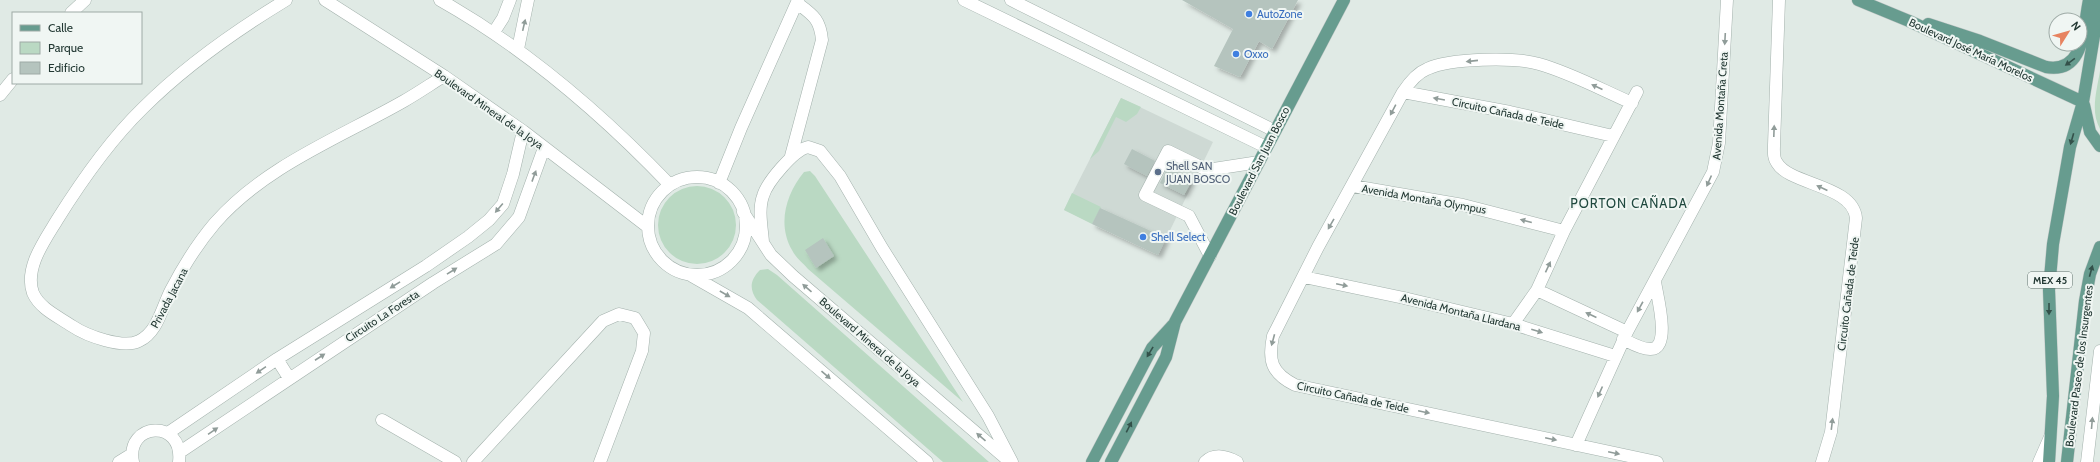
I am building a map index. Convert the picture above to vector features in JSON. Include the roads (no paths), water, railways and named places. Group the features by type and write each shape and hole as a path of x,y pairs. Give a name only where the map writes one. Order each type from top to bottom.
{"main road":[{"name":"Boulevard San Juan Bosco","path":"1111,462 1166,357 1175,322 1344,0"},
{"name":"Boulevard José María Morelos","path":"1858,0 1909,21 2083,102"},
{"path":"1909,21 1933,24 2046,67 2055,68 2072,62 2078,55 2089,0"},
{"name":"MEX 45","path":"2100,0 2083,102 2089,128 2100,146"},
{"name":"Boulevard Paseo de los Insurgentes","path":"2049,462 2053,396 2049,290 2057,215 2070,148 2083,102"},
{"name":"Boulevard Paseo de los Insurgentes","path":"2067,462 2085,301 2090,274 2100,248"},
{"name":"Boulevard San Juan Bosco","path":"1092,462 1152,348 1175,322"}],"street":[{"path":"73,12 85,0"},
{"name":"Privada Jacana","path":"286,0 235,32 180,75 143,108 83,181 43,243 33,265 31,276 32,287 38,302 44,308 77,329 99,337 121,344 139,342 154,326 170,291 195,249 216,222 250,190 287,164 405,100 444,76"},
{"name":"Boulevard Mineral de la Joya","path":"325,0 444,76 523,131 648,227"},
{"path":"440,0 494,32 518,49 601,116 670,185"},
{"path":"494,32 503,18 510,0"},
{"path":"518,49 528,0"},
{"path":"964,0 1266,147"},
{"path":"1011,0 1275,131"},
{"name":"Avenida Montaña Creta","path":"1615,356 1708,185 1715,166 1719,143 1727,0"},
{"name":"Circuito Cañada de Teide","path":"1779,0 1775,159 1781,168 1846,200 1856,214 1856,230 1831,432 1822,462"},
{"path":"719,183 741,128 798,2 815,17 821,27 822,40 791,156"},
{"name":"Circuito Cañada de Teide","path":"1632,103 1538,63 1483,59 1447,63 1426,69 1411,81 1403,92 1353,186 1318,247 1273,336 1270,350 1272,363 1278,375 1295,385 1657,462"},
{"path":"0,94 12,80"},
{"name":"Circuito Cañada de Teide","path":"1403,92 1510,112 1614,136"},
{"path":"1513,324 1537,290 1564,231 1637,92"},
{"name":"Circuito La Foresta","path":"168,434 277,359 426,266 468,237 489,220 503,204 513,174 523,131"},
{"path":"763,242 761,216 763,195 791,156 802,148 808,147 820,151 828,160 988,416 1011,462"},
{"name":"Circuito La Foresta","path":"179,457 289,378 433,283 496,244 519,217 544,148"},
{"path":"1210,256 1189,216 1145,196 1168,151 1207,170 1259,162"},
{"path":"686,178 703,178 719,183 738,200 746,225 744,239 738,252 730,263 718,270 705,275 691,275 678,272 666,264 656,254 650,241 648,227 650,210 658,196 670,185 686,178"},
{"name":"Avenida Montaña Olympus","path":"1353,186 1463,205 1564,231"},
{"name":"Boulevard Mineral de la Joya","path":"743,212 771,255 793,276 1011,462"},
{"path":"426,266 433,283"},
{"path":"691,275 748,308 927,462"},
{"name":"Avenida Montaña Llardana","path":"1304,277 1404,298 1513,324 1615,356"},
{"path":"1537,290 1625,336 1648,350 1658,347 1661,343 1661,322 1655,282"},
{"path":"473,462 603,321 620,314 635,318 644,333 642,351 600,462"},
{"path":"2087,462 2095,443 2100,351"},
{"path":"1576,445 1615,356"},
{"path":"277,359 289,378"},
{"path":"382,420 455,462"},
{"path":"119,462 133,458 135,442 144,433 156,430 168,434 176,441 179,457"},
{"path":"2039,462 2051,434"},
{"path":"1205,462 1217,456 1224,456 1236,462"}],"place":[{"name":"AutoZone","path":"1249,14"},
{"name":"Oxxo","path":"1236,54"},
{"name":"Shell SAN JUAN BOSCO","path":"1158,172"},
{"name":"Shell Select","path":"1143,237"}],"district":[{"name":"PORTON CAÑADA","path":"1629,203"}]}
